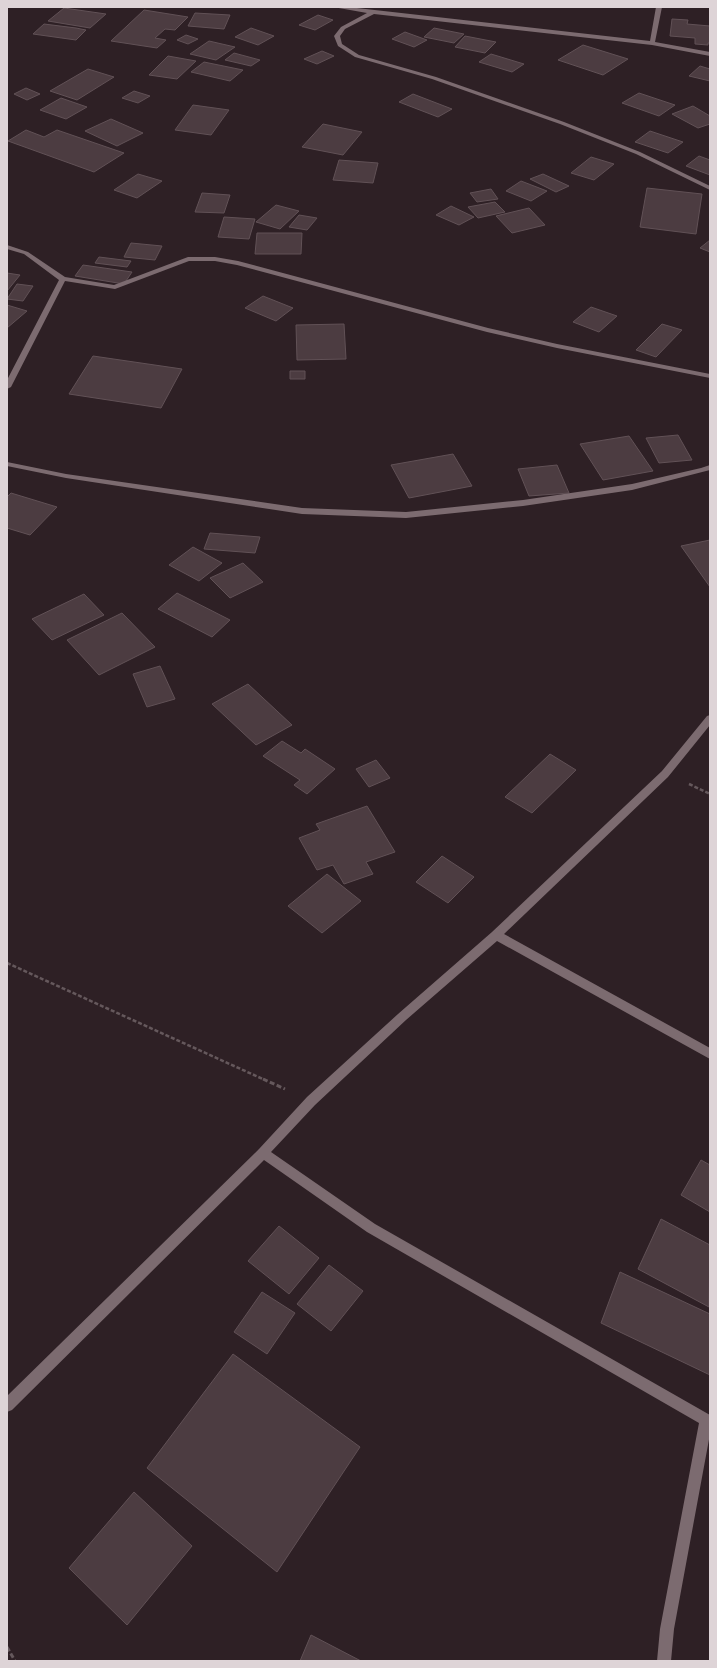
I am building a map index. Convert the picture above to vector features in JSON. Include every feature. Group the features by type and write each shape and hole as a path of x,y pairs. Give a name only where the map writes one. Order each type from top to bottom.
{"street":[{"path":"336,7 652,43 710,54"},
{"path":"652,43 659,7"},
{"path":"373,12 343,28 337,36 340,45 357,56 434,78 562,123 638,153 710,188"},
{"path":"7,247 26,253 63,279 115,287 188,259 221,260 238,263 487,330 556,346 710,376"},
{"path":"7,387 63,279"},
{"path":"7,464 66,476 302,511 406,515 523,504 632,487 704,470 710,467"},
{"path":"7,1405 263,1153 311,1101 402,1017 496,935 665,774 710,718"},
{"path":"496,935 710,1054"},
{"path":"263,1153 371,1228 708,1421 667,1629 664,1661"}],"path":[{"path":"7,963 311,1101"},
{"path":"7,1647 15,1661"}],"building":[{"path":"64,8 106,14 90,28 48,21"},
{"path":"144,10 188,17 175,30 165,29 155,38 166,40 157,48 111,41"},
{"path":"195,13 230,15 224,29 188,26"},
{"path":"318,15 333,20 315,30 299,25"},
{"path":"672,19 688,20 687,24 710,26 710,43 708,43 708,45 695,44 695,38 670,36"},
{"path":"44,24 86,30 76,40 33,34"},
{"path":"251,28 274,36 258,45 235,37"},
{"path":"434,28 464,34 454,43 424,37"},
{"path":"405,32 427,40 414,47 392,39"},
{"path":"186,35 198,39 188,44 177,40"},
{"path":"465,36 496,42 485,53 455,47"},
{"path":"209,41 235,47 216,60 190,54"},
{"path":"583,45 628,59 603,75 558,60"},
{"path":"322,51 334,56 317,64 304,59"},
{"path":"234,53 260,60 251,66 225,60"},
{"path":"491,54 524,64 512,72 479,62"},
{"path":"168,56 196,61 177,79 149,75"},
{"path":"204,62 243,70 230,81 191,72"},
{"path":"700,66 710,69 710,81 689,76"},
{"path":"88,69 114,77 77,100 50,91"},
{"path":"26,88 40,94 27,100 14,94"},
{"path":"134,91 150,96 138,103 122,98"},
{"path":"639,93 675,105 659,116 622,103"},
{"path":"413,94 452,109 438,117 399,102"},
{"path":"61,98 87,107 66,119 40,110"},
{"path":"193,105 229,110 211,135 175,130"},
{"path":"693,106 710,116 710,124 698,128 672,114"},
{"path":"111,119 143,133 117,146 85,131"},
{"path":"323,124 362,132 343,155 302,147"},
{"path":"26,130 44,137 57,130 124,153 94,172 8,141"},
{"path":"650,131 683,142 668,153 635,142"},
{"path":"699,156 710,160 710,175 686,166"},
{"path":"591,157 614,164 594,180 571,173"},
{"path":"339,160 378,163 373,183 333,180"},
{"path":"138,174 162,181 137,198 114,190"},
{"path":"543,174 569,186 556,192 530,179"},
{"path":"521,181 547,191 531,201 506,191"},
{"path":"647,188 702,194 696,234 640,227"},
{"path":"491,189 498,199 477,202 470,193"},
{"path":"202,193 230,195 224,213 195,212"},
{"path":"495,202 505,212 478,218 468,207"},
{"path":"276,205 299,211 280,229 256,222"},
{"path":"451,206 474,217 459,225 436,215"},
{"path":"529,208 545,225 512,233 496,216"},
{"path":"299,215 317,218 307,230 289,227"},
{"path":"224,217 255,219 249,239 218,237"},
{"path":"257,233 302,233 301,254 255,254"},
{"path":"710,240 710,252 700,248"},
{"path":"131,243 162,246 155,260 124,257"},
{"path":"99,257 131,261 127,267 95,263"},
{"path":"83,265 132,272 124,284 75,276"},
{"path":"7,273 20,275 7,291"},
{"path":"17,284 33,286 23,301 7,299"},
{"path":"263,296 293,308 276,321 245,308"},
{"path":"7,305 27,311 7,328"},
{"path":"591,307 617,316 599,332 573,322"},
{"path":"344,324 346,359 297,360 296,325"},
{"path":"662,324 682,330 656,357 636,350"},
{"path":"93,356 182,369 161,408 69,394"},
{"path":"290,371 305,371 305,379 290,379"},
{"path":"678,435 692,460 659,463 646,438"},
{"path":"629,436 653,471 603,480 580,444"},
{"path":"453,454 472,486 409,498 391,465"},
{"path":"557,465 569,493 529,496 518,469"},
{"path":"11,493 57,507 30,535 7,528 7,497"},
{"path":"210,533 260,537 255,553 204,549"},
{"path":"710,540 710,587 681,546"},
{"path":"193,547 222,563 199,581 169,565"},
{"path":"243,563 263,582 230,598 210,578"},
{"path":"177,593 230,620 212,637 158,609"},
{"path":"84,594 104,615 52,640 32,619"},
{"path":"122,613 155,647 99,675 67,640"},
{"path":"160,666 175,699 147,707 133,674"},
{"path":"248,684 292,725 256,745 212,704"},
{"path":"282,741 301,753 305,749 335,769 307,794 294,785 300,780 263,756"},
{"path":"550,754 576,770 532,813 505,797"},
{"path":"376,760 390,778 369,787 356,769"},
{"path":"367,806 395,852 366,862 373,874 344,884 333,865 317,870 299,838 320,830 316,824"},
{"path":"442,856 474,877 448,903 416,882"},
{"path":"327,874 361,901 322,933 288,906"},
{"path":"701,1160 710,1165 710,1212 681,1195"},
{"path":"661,1219 710,1245 709,1307 638,1269"},
{"path":"279,1226 319,1258 289,1294 248,1261"},
{"path":"329,1265 363,1291 331,1331 297,1304"},
{"path":"620,1272 710,1314 710,1375 601,1323"},
{"path":"262,1292 295,1313 267,1354 234,1332"},
{"path":"233,1354 360,1447 277,1572 147,1468"},
{"path":"134,1492 192,1546 127,1625 69,1568"},
{"path":"311,1635 361,1661 300,1661"}]}
